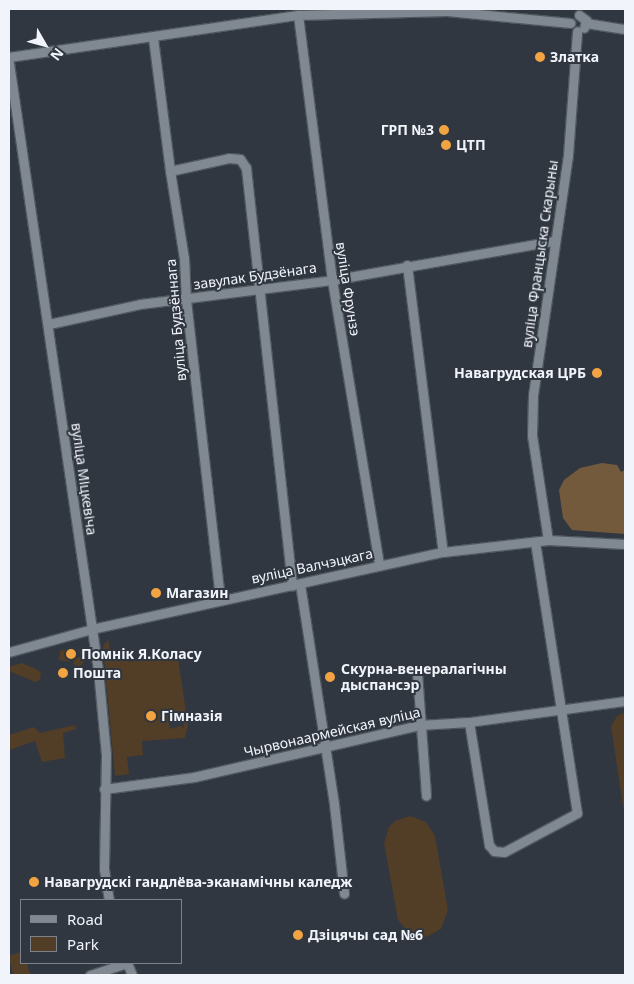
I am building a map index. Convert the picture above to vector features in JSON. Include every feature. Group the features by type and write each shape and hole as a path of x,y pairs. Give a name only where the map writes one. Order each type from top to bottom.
{"street":[{"path":"9,57 154,38 298,15 447,11 570,23 577,30 584,28 586,23"},
{"path":"570,23 572,17 580,12 586,23"},
{"name":"вуліца Фрунзэ","path":"298,15 332,280 379,565"},
{"path":"586,23 625,29"},
{"name":"вуліца Францыска Скарыны","path":"548,540 532,436 533,395 568,155 577,30"},
{"name":"вуліца Будзённага","path":"154,38 170,171 184,258 186,300 220,600"},
{"name":"вуліца Міцкевіча","path":"9,63 49,324 92,629 106,754 104,869 109,899"},
{"path":"170,171 229,158 240,159 246,168 296,584 325,748 344,893"},
{"name":"завулак Будзёнага","path":"49,324 140,304 186,300 332,280 408,265 554,241"},
{"path":"408,265 443,552"},
{"name":"вуліца Валчэцкага","path":"9,652 92,629 443,552 548,540 625,544"},
{"path":"469,722 489,845 494,851 504,852 577,813 559,710 535,542"},
{"path":"417,672 419,725 426,796"},
{"name":"Чырвонаармейская вуліца","path":"104,789 194,777 419,725 469,722 625,701"},
{"path":"90,975 124,964"}],"green space":[{"name":"Гімназія","path":"108,640 111,654 125,651 128,662 177,652 188,725 185,738 142,741 143,755 127,757 129,774 115,776 103,646","holes":["183,720 184,728 180,726 170,729 169,721"]},
{"path":"74,647 74,652 69,653 72,657 70,662 59,660 60,651"},
{"path":"79,648 87,657 80,667 73,664 76,658 81,657"},
{"path":"22,663 38,670 41,673 40,680 35,682 9,671 9,667"},
{"path":"625,712 625,819 611,726 617,716"},
{"path":"75,725 76,729 63,733 65,758 42,762 35,741 9,750 9,735 34,727 40,733"},
{"path":"410,816 426,822 435,836 448,910 441,929 426,937 410,934 398,920 384,843 389,827 395,821"},
{"path":"20,952 20,964 27,964 30,975 13,975 9,956"}],"shaded area":[{"path":"602,463 617,465 621,472 625,470 625,534 572,530 563,518 559,490 564,480 580,468"}],"place":[{"name":"Златка","path":"540,57"},
{"name":"ГРП №3","path":"444,130"},
{"name":"ЦТП","path":"446,145"},
{"name":"Навагрудская ЦРБ","path":"597,373"},
{"name":"Магазин","path":"156,593"},
{"name":"Помнік Я.Коласу","path":"71,654"},
{"name":"Пошта","path":"63,673"},
{"name":"Скурна-венералагічны дыспансэр","path":"330,677"},
{"name":"Гімназія","path":"151,716"},
{"name":"Навагрудскі гандлёва-эканамічны каледж","path":"34,882"},
{"name":"Дзіцячы сад №6","path":"298,935"}]}
